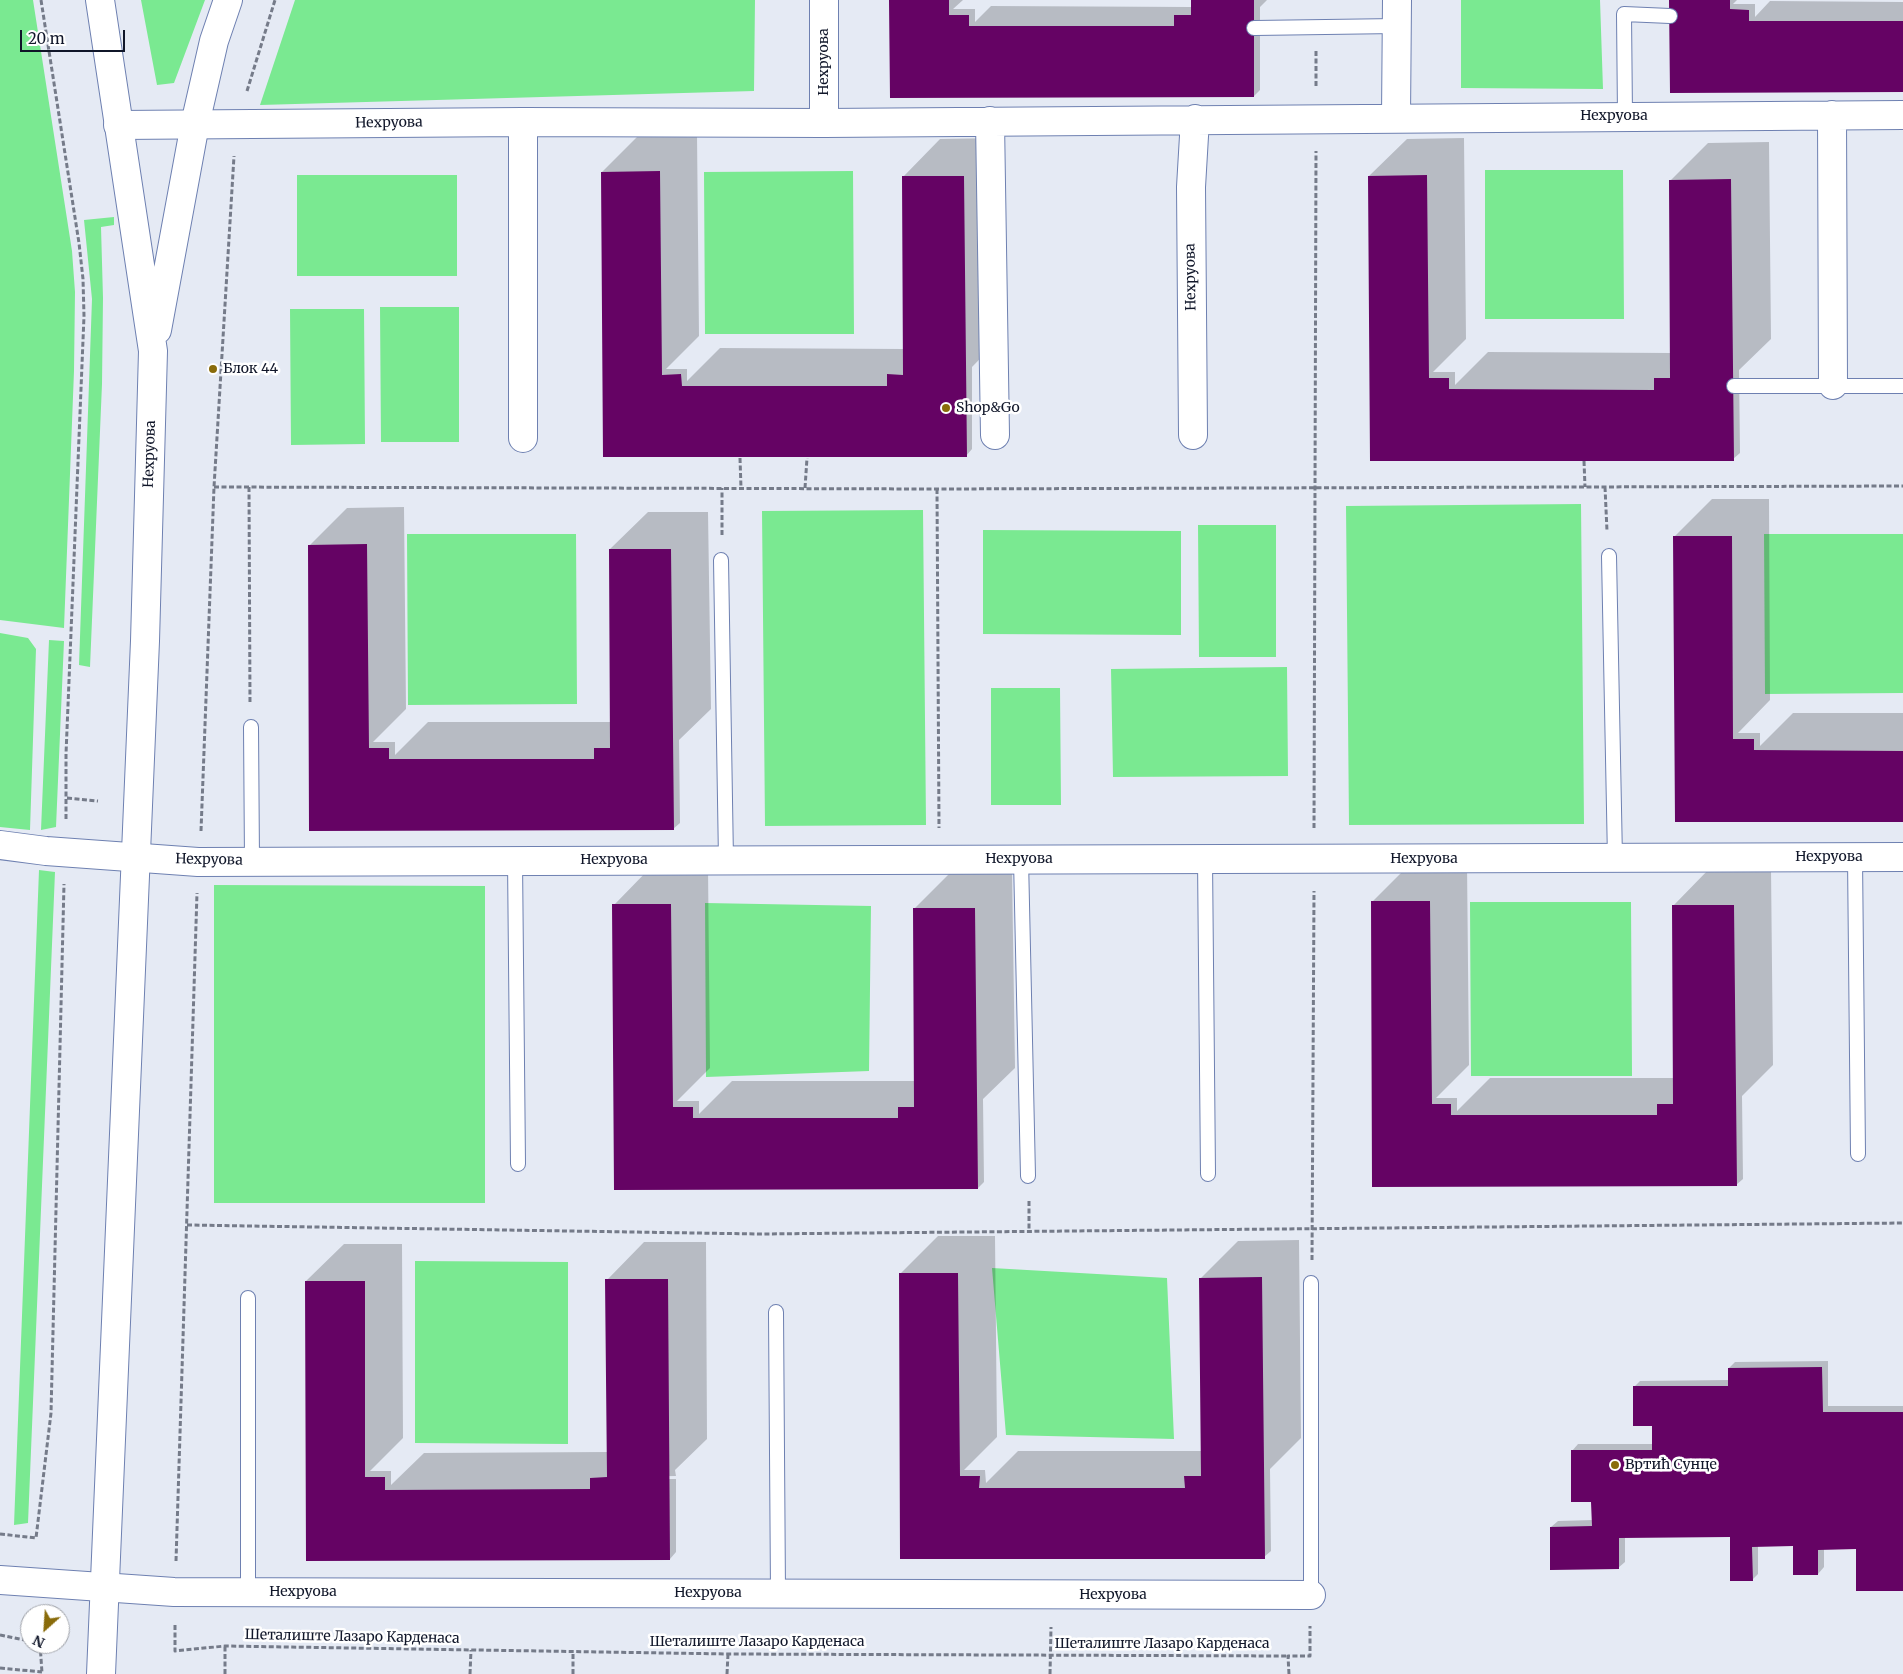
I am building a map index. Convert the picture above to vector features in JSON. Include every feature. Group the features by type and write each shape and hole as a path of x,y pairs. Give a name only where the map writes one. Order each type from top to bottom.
{"street":[{"name":"Нехруова","path":"100,0 153,351"},
{"name":"Нехруова","path":"101,1674 145,632 153,351 195,124 214,41 228,0"},
{"name":"Нехруова","path":"824,0 824,123"},
{"path":"1396,117 1397,13"},
{"path":"1832,115 1833,385"},
{"name":"Нехруова","path":"118,125 523,122 824,123 1396,117 1903,115"},
{"name":"Нехруова","path":"1193,435 1190,186 1195,119"},
{"path":"990,121 996,435"},
{"path":"523,122 523,438"},
{"name":"Нехруова","path":"0,845 46,851 198,862 1903,857"},
{"name":"Нехруова","path":"0,1580 174,1592 1311,1595"}],"lane":[{"path":"1254,28 1316,27 1397,13"},
{"path":"1625,116 1624,14 1670,16"},
{"path":"1734,386 1903,386"},
{"path":"1609,556 1615,859"},
{"path":"721,560 726,860"},
{"path":"251,727 252,861"},
{"path":"1854,857 1858,1154"},
{"path":"1205,858 1208,1174"},
{"path":"1021,859 1028,1176"},
{"path":"515,860 518,1164"},
{"path":"1311,1283 1311,1595"},
{"path":"248,1298 248,1591"},
{"path":"776,1312 778,1594"}],"path":[{"path":"41,0 83,279 84,316 66,754 66,822"},
{"path":"174,1592 198,862 214,487 237,124 275,0"},
{"path":"1311,1283 1313,1227 1316,27"},
{"path":"740,458 741,488"},
{"path":"805,488 807,458"},
{"path":"1584,461 1585,487"},
{"path":"214,487 1314,488 1903,486"},
{"path":"249,487 251,727"},
{"path":"1605,487 1609,556"},
{"path":"721,560 722,488"},
{"path":"937,488 939,859"},
{"path":"67,798 98,801"},
{"path":"0,1534 36,1538 52,1413 64,884"},
{"path":"1028,1176 1029,1230"},
{"path":"187,1224 758,1234 1313,1227 1903,1223"},
{"name":"Шеталиште Лазаро Карденаса","path":"174,1592 175,1650 225,1646 728,1654 1050,1656 1310,1656 1311,1595"},
{"path":"1050,1674 1052,1594"},
{"path":"0,1635 20,1639"},
{"name":"Шеталиште Лазаро Карденаса","path":"225,1646 225,1674"},
{"path":"470,1674 471,1650"},
{"path":"573,1652 573,1674"},
{"path":"0,1668 42,1673 41,1654"},
{"path":"727,1674 728,1654"},
{"path":"1288,1656 1288,1674"}],"green space":[{"path":"0,0 33,0 72,251 75,292 74,371 64,628 0,620"},
{"path":"141,0 205,0 174,83 157,85"},
{"path":"295,0 755,0 754,91 260,105"},
{"path":"1461,0 1600,0 1603,89 1461,88"},
{"path":"1485,170 1623,170 1624,319 1485,319"},
{"path":"853,171 854,334 705,334 704,172"},
{"path":"297,175 457,175 457,276 297,276"},
{"path":"114,217 114,225 101,227 103,298 102,384 90,667 79,665 92,299 84,220"},
{"path":"380,307 459,307 459,442 381,442"},
{"path":"290,309 364,309 365,444 291,445"},
{"path":"1581,504 1584,824 1349,825 1346,506"},
{"path":"923,510 926,825 765,826 762,511"},
{"path":"1198,525 1276,525 1276,657 1199,657"},
{"path":"983,530 1181,531 1181,635 983,634"},
{"path":"407,534 576,534 577,704 408,705"},
{"path":"1764,534 1903,534 1903,693 1765,694"},
{"path":"0,633 28,638 36,649 30,830 0,827"},
{"path":"49,640 64,641 56,827 41,830"},
{"path":"1287,667 1288,776 1113,777 1111,669"},
{"path":"991,688 1060,688 1061,805 991,805"},
{"path":"39,870 55,872 28,1523 14,1525"},
{"path":"214,885 485,886 485,1203 214,1203"},
{"path":"1470,902 1631,902 1632,1076 1471,1076"},
{"path":"705,903 871,906 869,1071 706,1077"},
{"path":"415,1261 568,1262 568,1444 415,1443"},
{"path":"992,1268 1167,1278 1174,1439 1006,1435"}],"building":[{"path":"889,0 949,0 949,15 969,15 969,26 1174,26 1174,15 1191,15 1191,0 1254,0 1254,97 890,98"},
{"path":"1669,0 1730,0 1730,9 1749,10 1749,21 1903,21 1903,92 1670,93"},
{"path":"660,171 662,375 681,374 682,386 887,386 887,374 903,375 902,176 964,176 967,457 603,457 601,172"},
{"path":"1427,175 1429,378 1449,378 1449,389 1654,390 1654,378 1670,378 1669,180 1731,179 1734,461 1370,461 1368,176"},
{"path":"1673,536 1732,536 1733,739 1754,739 1754,750 1903,751 1903,822 1675,822"},
{"path":"367,544 369,748 389,748 389,759 594,759 594,748 610,748 609,549 671,549 674,830 309,831 308,545"},
{"path":"1371,901 1430,901 1432,1104 1451,1104 1451,1115 1657,1115 1657,1104 1673,1104 1672,905 1734,905 1737,1186 1372,1187"},
{"path":"612,904 671,904 673,1107 693,1107 693,1118 898,1118 898,1107 914,1107 913,908 975,908 978,1189 614,1190"},
{"path":"899,1273 958,1273 960,1476 980,1476 979,1488 1185,1488 1184,1476 1201,1476 1199,1278 1262,1277 1265,1559 900,1559"},
{"path":"605,1279 668,1279 670,1560 306,1561 305,1281 365,1281 365,1477 385,1477 385,1490 590,1489 590,1478 607,1477"},
{"path":"1822,1367 1823,1412 1903,1412 1903,1591 1856,1591 1856,1549 1818,1550 1818,1575 1793,1575 1793,1546 1752,1547 1753,1581 1730,1581 1730,1537 1619,1538 1619,1569 1550,1570 1550,1527 1592,1526 1591,1502 1571,1502 1571,1450 1652,1450 1652,1426 1633,1426 1633,1386 1728,1386 1728,1368"}],"place":[{"name":"Блок 44","path":"213,369"},
{"name":"Shop&Go","path":"946,408"},
{"name":"Вртић Сунце","path":"1615,1465"}]}
